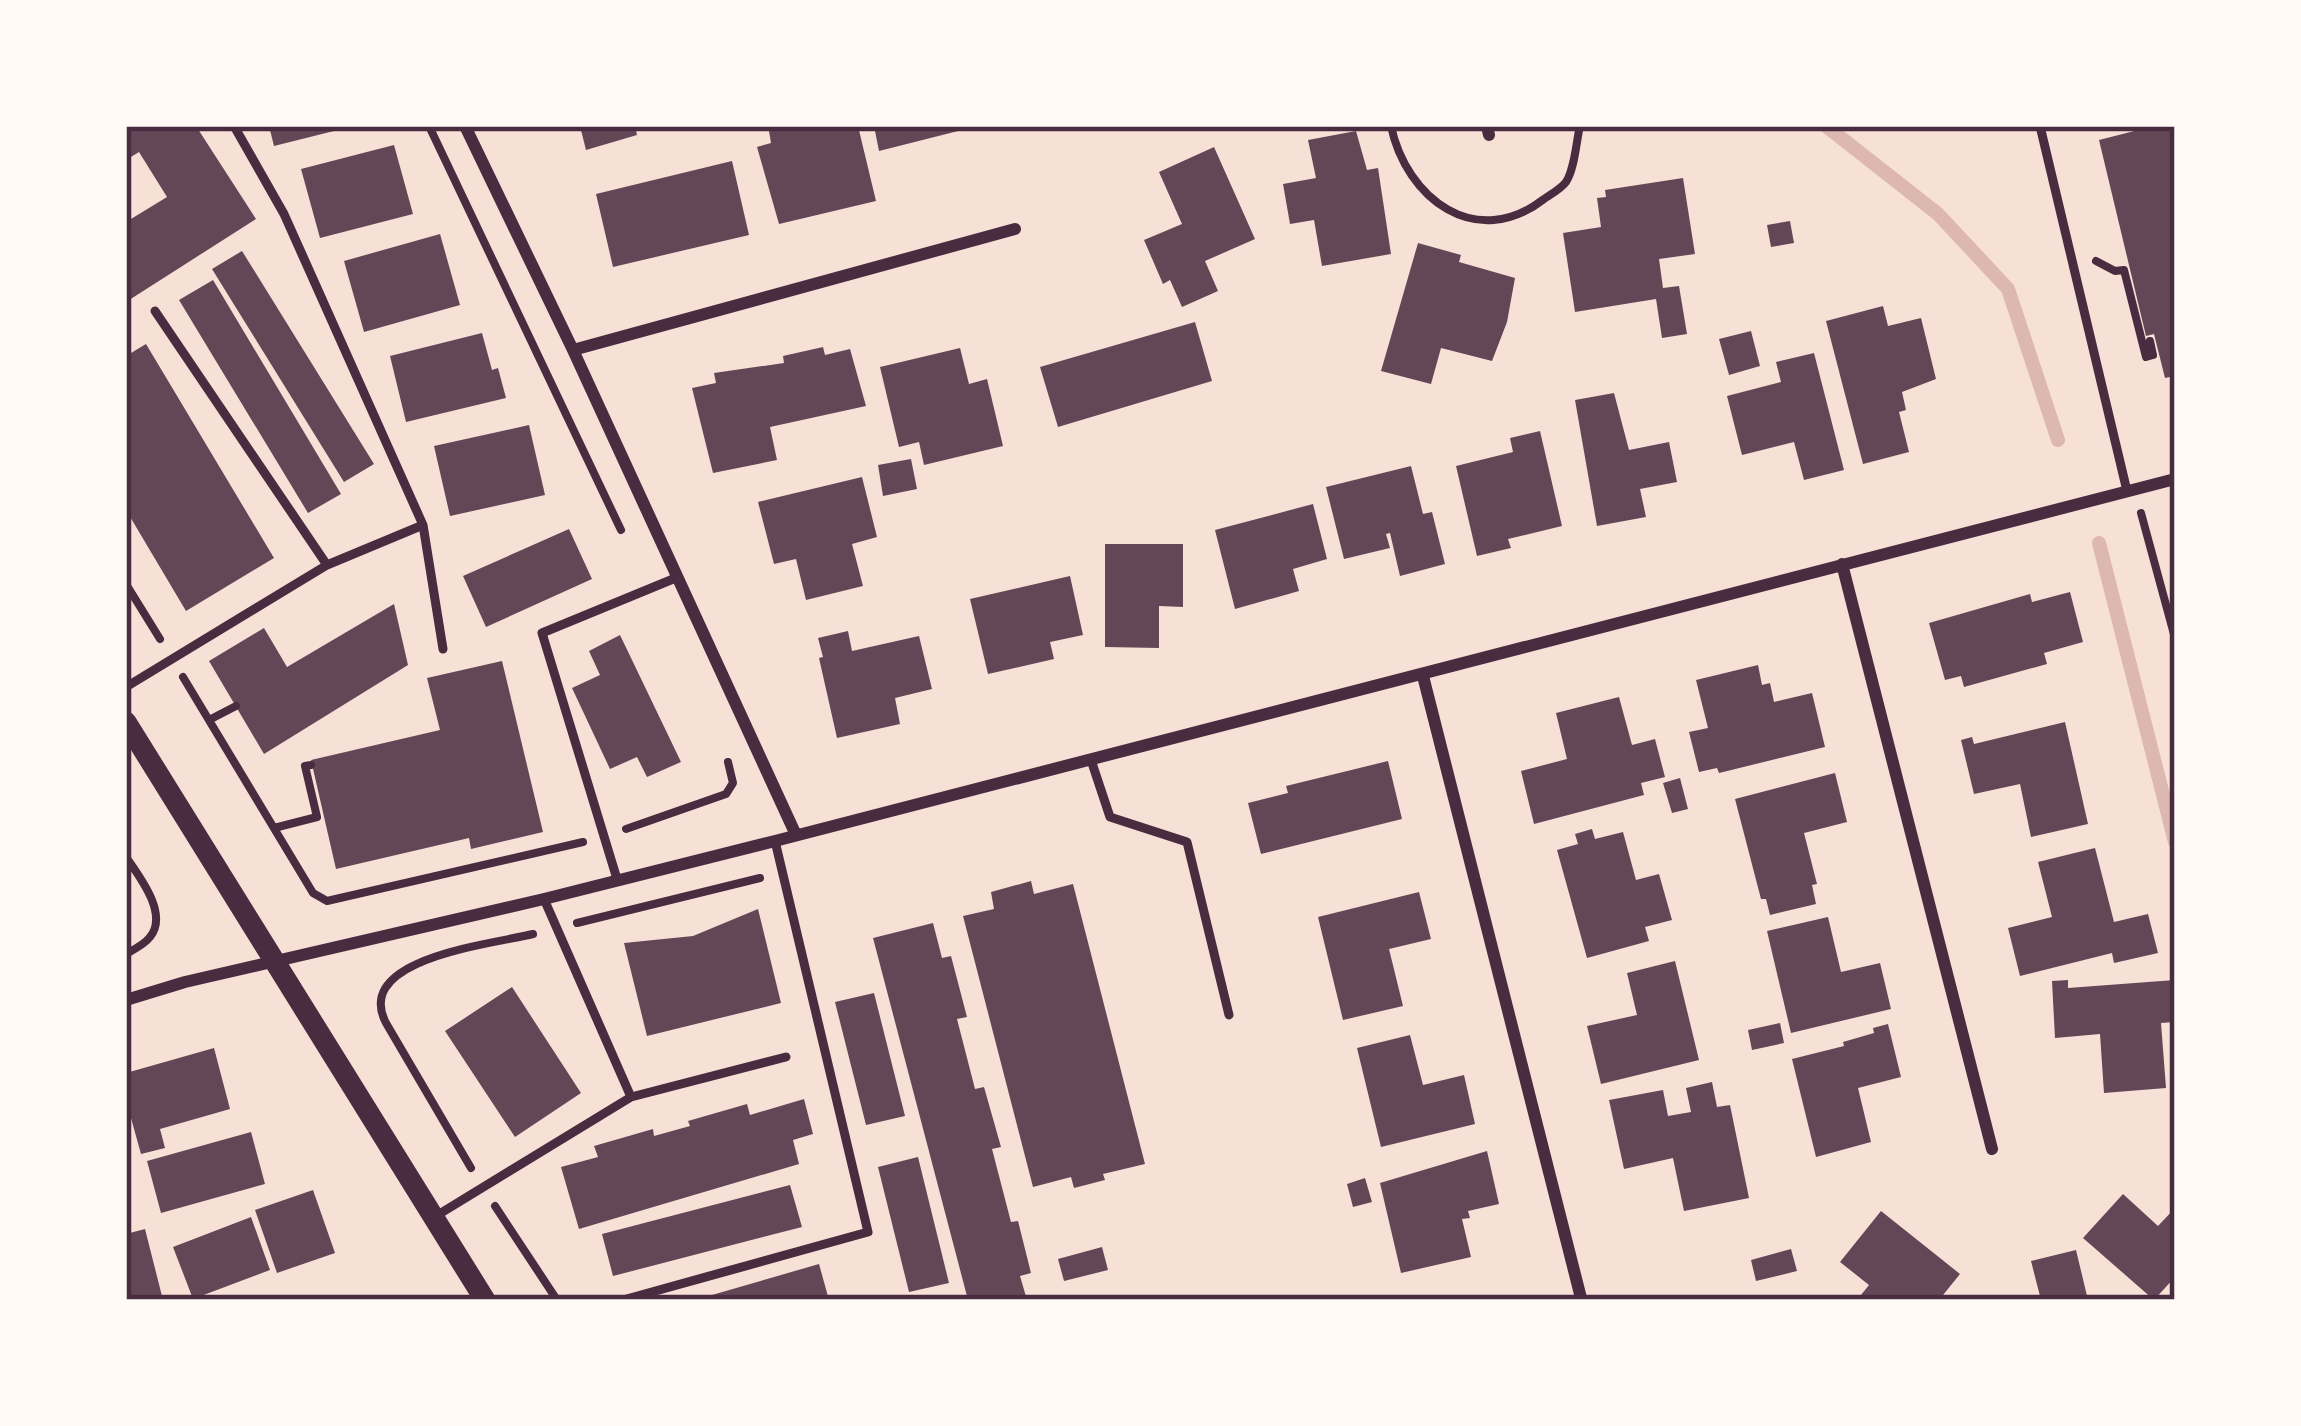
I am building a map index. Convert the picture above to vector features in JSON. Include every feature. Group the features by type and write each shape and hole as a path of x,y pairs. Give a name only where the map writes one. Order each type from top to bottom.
{"street":[{"path":"465,126 574,350 796,835"},
{"path":"574,350 1015,230"},
{"path":"126,1000 1423,676 2175,478"},
{"path":"1843,564 1992,1149"},
{"path":"1423,676 1581,1298"},
{"path":"126,722 485,1300"}],"lane":[{"path":"234,126 284,214 423,525 443,649"},
{"path":"2040,126 2131,490"},
{"path":"155,310 327,565"},
{"path":"126,687 327,565 423,525"},
{"path":"617,879 542,634 678,577"},
{"path":"1091,760 1111,817 1187,842 1229,1016"},
{"path":"623,1300 868,1232 775,841"},
{"path":"544,899 631,1097"},
{"path":"433,1218 631,1097 787,1057"}],"path":[{"path":"429,126 649,589"},
{"path":"1390,126 1403,169 1445,212 1494,222 1526,213 1566,182 1580,126"},
{"path":"2115,271 2124,270 2146,357 2153,355 2150,341"},
{"path":"2131,490 2175,638"},
{"path":"126,584 313,893 327,902 604,837 726,794 733,783 732,769 722,749"},
{"path":"208,720 236,706"},
{"path":"274,828 317,817 305,766 311,765"},
{"path":"126,856 152,899 155,921 150,937 126,954"},
{"path":"557,1300 483,1188 386,1023 379,996 400,969 783,872"}],"building":[{"path":"126,126 196,126 256,219 126,302 126,222 167,197 139,152 126,160"},
{"path":"269,126 346,126 346,128 274,146"},
{"path":"580,126 635,126 637,135 586,150"},
{"path":"822,126 823,130 858,126 876,201 779,224 757,147 771,143 769,131"},
{"path":"874,126 970,126 970,128 879,151"},
{"path":"2154,126 2175,126 2175,376 2165,378 2154,334 2146,336 2099,140"},
{"path":"1356,131 1367,170 1378,168 1391,254 1322,266 1314,220 1290,224 1283,184 1316,178 1308,140"},
{"path":"394,145 413,214 320,238 301,169"},
{"path":"1214,147 1255,239 1205,261 1218,291 1182,307 1170,280 1163,284 1144,240 1182,224 1159,172"},
{"path":"732,161 749,235 613,267 596,194"},
{"path":"1683,178 1695,254 1659,259 1663,288 1679,286 1687,334 1662,338 1656,299 1575,312 1563,233 1601,227 1597,198 1606,197 1605,190"},
{"path":"1790,221 1794,243 1771,247 1767,225"},
{"path":"440,234 460,305 364,332 344,261"},
{"path":"1418,243 1461,255 1459,262 1515,278 1507,322 1492,361 1441,348 1431,384 1381,371"},
{"path":"242,251 374,464 344,482 212,269"},
{"path":"213,280 341,494 308,513 179,300"},
{"path":"1883,306 1888,326 1921,318 1936,379 1902,392 1906,410 1899,412 1909,452 1863,464 1826,321"},
{"path":"1195,322 1212,381 1058,427 1040,367"},
{"path":"1751,331 1760,366 1729,375 1719,339"},
{"path":"482,333 506,398 406,422 390,356"},
{"path":"146,344 274,558 186,611 126,510 126,356"},
{"path":"823,347 825,355 850,349 866,406 770,427 777,460 713,473 692,388 716,383 714,373 784,363 783,356"},
{"path":"960,348 969,384 987,379 1003,446 924,465 919,442 899,447 880,367"},
{"path":"1814,353 1844,470 1804,480 1794,442 1742,455 1727,396 1781,382 1776,362"},
{"path":"1614,393 1629,450 1669,442 1677,482 1640,489 1646,517 1597,526 1575,400"},
{"path":"529,425 545,495 450,516 434,446"},
{"path":"1540,431 1562,526 1508,539 1511,548 1477,556 1456,466 1513,452 1510,438"},
{"path":"911,459 917,489 883,496 878,465"},
{"path":"1411,466 1423,514 1432,512 1445,564 1400,576 1390,533 1386,534 1390,548 1344,559 1326,487"},
{"path":"862,477 877,537 852,544 863,586 806,600 796,559 774,564 758,502"},
{"path":"1313,504 1327,559 1293,569 1299,591 1235,609 1215,530"},
{"path":"569,529 592,579 486,627 463,576"},
{"path":"1105,544 1183,544 1183,607 1159,606 1159,648 1105,647"},
{"path":"1070,576 1083,635 1050,642 1054,659 988,674 970,599"},
{"path":"2070,592 2083,642 2044,653 2047,664 1964,687 1961,676 1945,680 1929,623 2030,594 2032,602"},
{"path":"394,604 408,665 264,754 209,661 264,628 287,667"},
{"path":"848,631 852,651 919,636 932,689 895,698 900,724 837,738 818,638"},
{"path":"620,635 681,762 647,777 637,757 610,769 572,688 600,675 589,651"},
{"path":"502,661 543,832 471,849 469,838 336,869 311,760 440,730 427,678"},
{"path":"1758,665 1762,685 1770,683 1774,702 1812,693 1825,747 1719,773 1717,768 1699,772 1689,732 1708,728 1696,680"},
{"path":"1619,697 1632,745 1655,739 1665,777 1641,783 1644,795 1534,824 1521,771 1567,759 1556,713"},
{"path":"2065,722 2088,824 2031,837 2020,784 1974,794 1961,740 1972,737 1974,744"},
{"path":"1388,761 1402,819 1261,854 1248,803 1288,793 1286,786"},
{"path":"1835,773 1847,822 1804,833 1817,884 1812,885 1816,904 1770,915 1766,899 1761,899 1735,799"},
{"path":"1680,778 1688,809 1672,813 1663,783"},
{"path":"1592,829 1595,839 1623,832 1636,880 1659,874 1672,920 1645,927 1649,941 1587,958 1557,850 1578,844 1575,834"},
{"path":"2095,848 2114,922 2148,914 2158,953 2114,963 2112,953 2020,976 2008,928 2052,917 2038,862"},
{"path":"1031,881 1034,894 1073,884 1145,1164 1103,1174 1105,1180 1074,1188 1071,1177 1033,1187 963,916 994,909 991,892"},
{"path":"1419,892 1431,939 1389,949 1403,1006 1343,1020 1318,917"},
{"path":"758,909 781,1003 647,1036 624,943 693,936"},
{"path":"1828,917 1841,972 1880,963 1891,1009 1791,1033 1767,931"},
{"path":"933,923 942,958 951,956 967,1017 957,1019 975,1089 984,1087 1001,1147 992,1149 1011,1222 1018,1221 1031,1273 1020,1276 1027,1300 968,1300 873,938"},
{"path":"1675,961 1699,1060 1601,1084 1587,1026 1637,1015 1627,973"},
{"path":"2068,980 2068,988 2175,980 2175,1022 2161,1023 2166,1088 2104,1093 2100,1034 2055,1038 2052,981"},
{"path":"512,987 581,1093 515,1137 445,1031"},
{"path":"874,993 905,1116 866,1125 835,1002"},
{"path":"1780,1023 1784,1043 1752,1050 1748,1030"},
{"path":"1888,1024 1901,1077 1858,1088 1871,1142 1816,1157 1792,1059 1844,1046 1843,1042"},
{"path":"1410,1035 1423,1085 1464,1075 1475,1124 1381,1147 1357,1048"},
{"path":"214,1048 230,1109 160,1129 165,1148 141,1154 126,1100 126,1073"},
{"path":"1712,1082 1717,1107 1730,1105 1749,1198 1684,1211 1673,1158 1624,1169 1609,1100 1663,1090 1668,1116 1691,1112 1686,1088"},
{"path":"804,1099 813,1134 793,1140 799,1164 579,1229 561,1167 598,1157 594,1146 653,1129 654,1136 747,1104 750,1115"},
{"path":"251,1132 265,1184 161,1213 147,1161"},
{"path":"1487,1151 1499,1204 1468,1211 1470,1218 1462,1219 1471,1257 1401,1273 1380,1183"},
{"path":"918,1157 949,1283 909,1292 878,1167"},
{"path":"1365,1178 1372,1202 1353,1207 1347,1184"},
{"path":"790,1185 802,1227 613,1276 602,1234"},
{"path":"313,1190 335,1253 277,1273 255,1210"},
{"path":"2123,1194 2158,1226 2175,1208 2175,1277 2154,1300 2083,1238"},
{"path":"1881,1211 1960,1274 1939,1300 1857,1300 1869,1285 1840,1262"},
{"path":"251,1217 270,1270 193,1299 173,1247"},
{"path":"145,1229 163,1300 126,1300 126,1234"},
{"path":"1102,1247 1108,1270 1064,1281 1058,1259"},
{"path":"1791,1249 1797,1271 1756,1281 1751,1260"},
{"path":"2076,1250 2088,1300 2041,1300 2031,1261"},
{"path":"819,1264 829,1300 698,1300 698,1299"}],"waterway":[{"path":"1826,126 1938,214 2008,289 2058,440"},
{"path":"2099,543 2175,842"}]}
